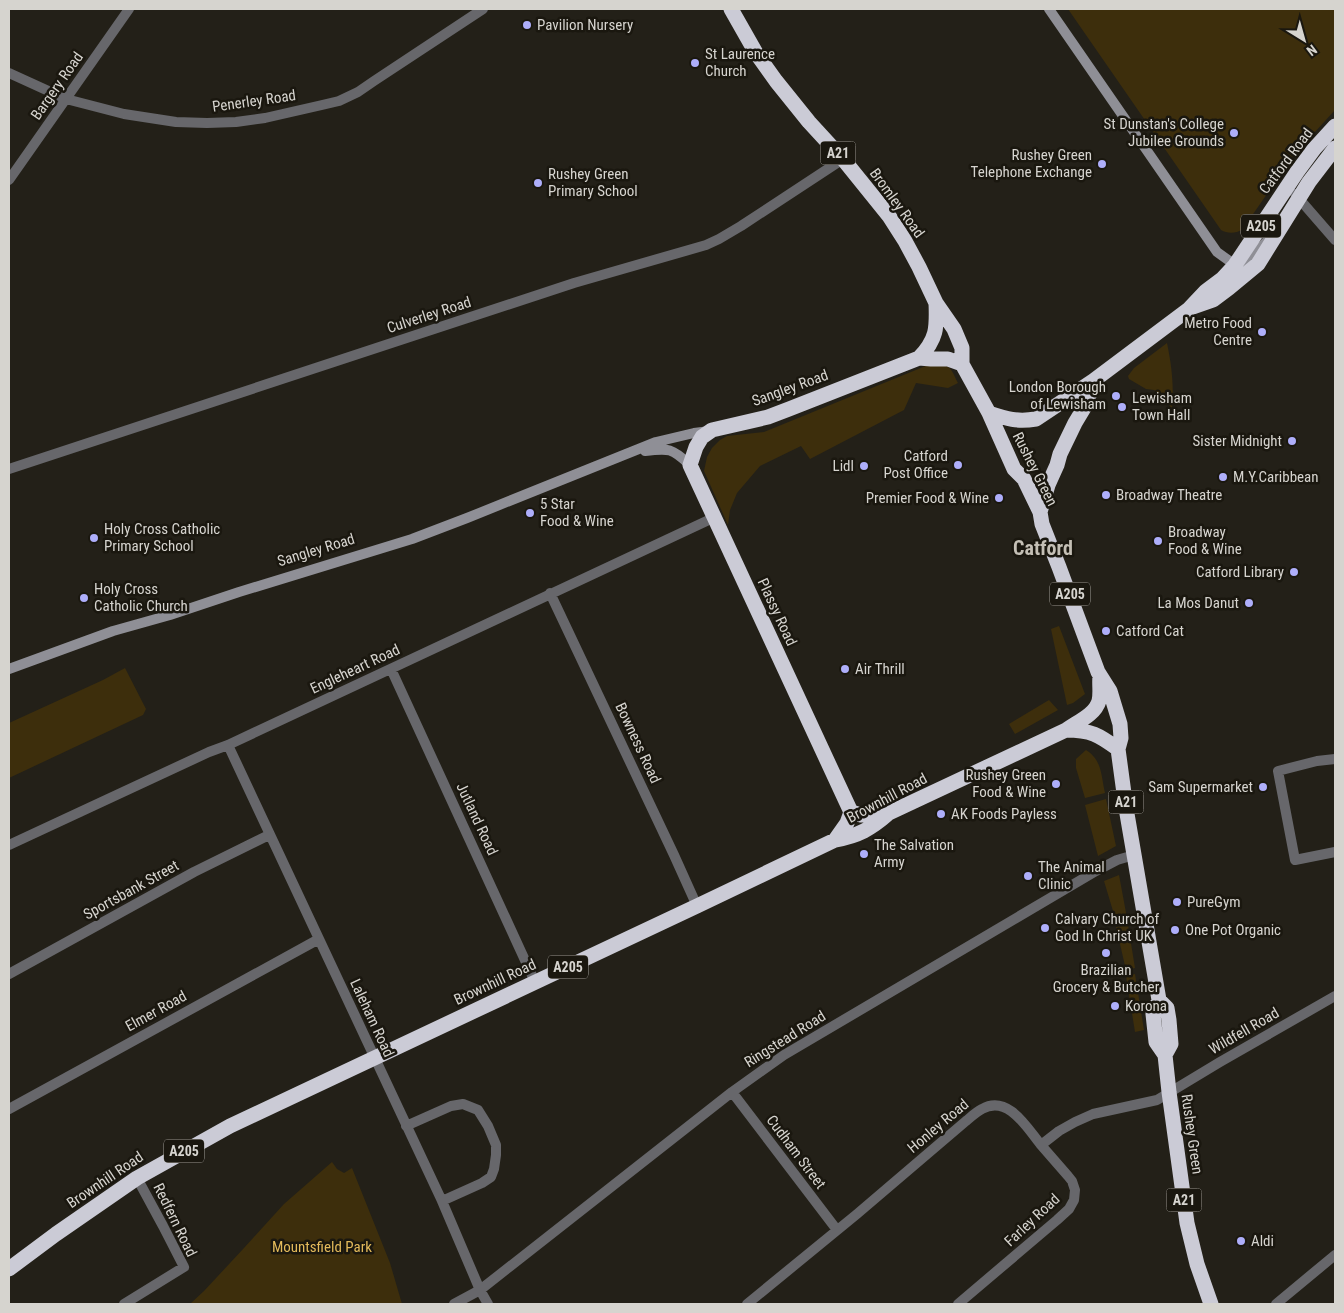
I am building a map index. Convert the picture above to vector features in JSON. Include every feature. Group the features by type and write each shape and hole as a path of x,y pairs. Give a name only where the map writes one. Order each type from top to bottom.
{"highway":[{"name":"Bromley Road","path":"731,9 756,53 776,81 809,122 843,159 888,216 905,241 936,303 954,329 962,348 962,364"},
{"name":"Catford Road","path":"988,413 1012,420 1028,421 1036,419 1093,382 1189,309 1235,265 1314,149 1335,126"},
{"name":"Catford Road","path":"1189,309 1213,300 1258,264 1298,199 1332,157"},
{"name":"Bromley Road","path":"919,358 930,345 937,327 936,303"},
{"name":"Sangley Road","path":"712,430 768,417 919,358 931,360 948,359 962,364"},
{"name":"Rushey Green","path":"962,364 988,413 1014,469 1024,479 1040,512 1042,524 1100,676 1110,691 1118,718 1121,738 1118,749 1159,1000 1153,1014 1156,1042 1165,1055 1187,1223 1197,1264 1211,1304"},
{"path":"1040,512 1048,485 1058,465 1060,454 1087,402 1093,382"},
{"path":"690,465 696,447 702,437 712,430"},
{"name":"Plassy Road","path":"690,465 851,812"},
{"name":"Brownhill Road","path":"9,1269 137,1178 230,1126 835,840 850,837 869,829 889,814 1066,730 1094,709 1098,701 1100,676"},
{"name":"Brownhill Road","path":"1066,730 1091,732 1118,749"},
{"path":"835,840 847,823 851,812"},
{"name":"A205","path":"851,812 861,815 889,814"}],"street":[{"name":"Bargery Road","path":"9,180 129,9"},
{"name":"Penerley Road","path":"9,72 66,99 124,114 176,122 236,122 265,118 339,101 358,92 483,9"},
{"path":"1049,9 1112,97 1217,252 1235,265 1250,259 1281,227"},
{"name":"Culverley Road","path":"9,470 574,283 706,245 741,226 843,159"},
{"path":"1288,186 1335,240"},
{"name":"Sangley Road","path":"9,669 113,631 412,539 656,442 712,430"},
{"name":"Sangley Road","path":"629,453 664,449 676,452 690,465"},
{"name":"Engleheart Road","path":"9,845 209,752 228,745 713,518"},
{"name":"Bowness Road","path":"550,593 697,906"},
{"name":"Jutland Road","path":"391,669 535,982"},
{"name":"Laleham Road","path":"228,745 488,1304"},
{"path":"1335,758 1278,771 1295,860 1335,852"},
{"name":"Sportsbank Street","path":"9,974 194,872 269,835"},
{"name":"Ringstead Road","path":"454,1304 480,1290 732,1092 792,1050 1096,871 1117,860 1134,855"},
{"name":"Elmer Road","path":"9,1109 319,939"},
{"name":"Wildfell Road","path":"1169,1092 1335,996"},
{"name":"Cudham Street","path":"732,1092 837,1230"},
{"path":"1041,1145 1074,1122 1093,1114 1157,1100 1169,1092"},
{"path":"406,1126 451,1106 463,1104 478,1110 488,1126 496,1145 495,1162 491,1177 442,1202"},
{"name":"Honley Road","path":"747,1304 983,1108 996,1105 1009,1109 1041,1145"},
{"name":"Farley Road","path":"958,1304 1057,1220 1069,1209 1074,1200 1075,1190 1072,1181 1041,1145"},
{"name":"Redfern Road","path":"124,1304 184,1267 137,1178"},
{"path":"1276,1304 1335,1255"}],"green space":[{"name":"St Dunstan's College Jubilee Grounds","path":"1068,9 1335,9 1335,110 1294,155 1242,230 1232,233 1226,232 1221,230"},
{"path":"1167,343 1172,377 1172,410 1166,399 1154,390 1146,389 1129,379 1128,376 1134,368"},
{"path":"933,363 950,368 958,383 948,388 916,383 904,410 810,459 801,446 760,466 737,493 730,510 728,525 704,471 707,457 720,440 727,436 764,432"},
{"path":"1059,626 1085,694 1067,705 1051,629"},
{"path":"125,668 146,709 143,715 9,778 9,723"},
{"path":"1049,700 1058,710 1015,734 1009,724"},
{"path":"1086,750 1098,763 1105,793 1085,798 1076,768 1076,759"},
{"path":"1106,799 1116,846 1098,856 1085,805"},
{"path":"1119,875 1127,918 1116,921 1104,881"},
{"path":"1128,925 1135,968 1126,970 1116,927"},
{"path":"1135,974 1144,1030 1135,1032 1126,976"},
{"name":"Mountsfield Park","path":"332,1162 337,1169 344,1173 352,1168 390,1263 402,1304 190,1304 284,1204"}],"place":[{"name":"Pavilion Nursery","path":"527,25"},
{"name":"St Laurence Church","path":"695,63"},
{"name":"St Dunstan's College Jubilee Grounds","path":"1234,133"},
{"name":"Rushey Green Telephone Exchange","path":"1102,164"},
{"name":"Rushey Green Primary School","path":"538,183"},
{"name":"Metro Food Centre","path":"1262,332"},
{"name":"London Borough of Lewisham","path":"1116,396"},
{"name":"Lewisham Town Hall","path":"1122,407"},
{"name":"Sister Midnight","path":"1292,441"},
{"name":"Catford Post Office","path":"958,465"},
{"name":"Lidl","path":"864,466"},
{"name":"M.Y.Caribbean","path":"1223,477"},
{"name":"Broadway Theatre","path":"1106,495"},
{"name":"Premier Food & Wine","path":"999,498"},
{"name":"5 Star Food & Wine","path":"530,513"},
{"name":"Holy Cross Catholic Primary School","path":"94,538"},
{"name":"Broadway Food & Wine","path":"1158,541"},
{"name":"Catford Library","path":"1294,572"},
{"name":"Holy Cross Catholic Church","path":"84,598"},
{"name":"La Mos Danut","path":"1249,603"},
{"name":"Catford Cat","path":"1106,631"},
{"name":"Air Thrill","path":"845,669"},
{"name":"Rushey Green Food & Wine","path":"1056,784"},
{"name":"Sam Supermarket","path":"1263,787"},
{"name":"AK Foods Payless","path":"941,814"},
{"name":"The Salvation Army","path":"864,854"},
{"name":"The Animal Clinic","path":"1028,876"},
{"name":"PureGym","path":"1177,902"},
{"name":"Calvary Church of God In Christ UK","path":"1045,928"},
{"name":"One Pot Organic","path":"1175,930"},
{"name":"Brazilian Grocery & Butcher","path":"1106,953"},
{"name":"Korona","path":"1115,1006"},
{"name":"Aldi","path":"1241,1241"}],"district":[{"name":"Catford","path":"1043,548"}]}
